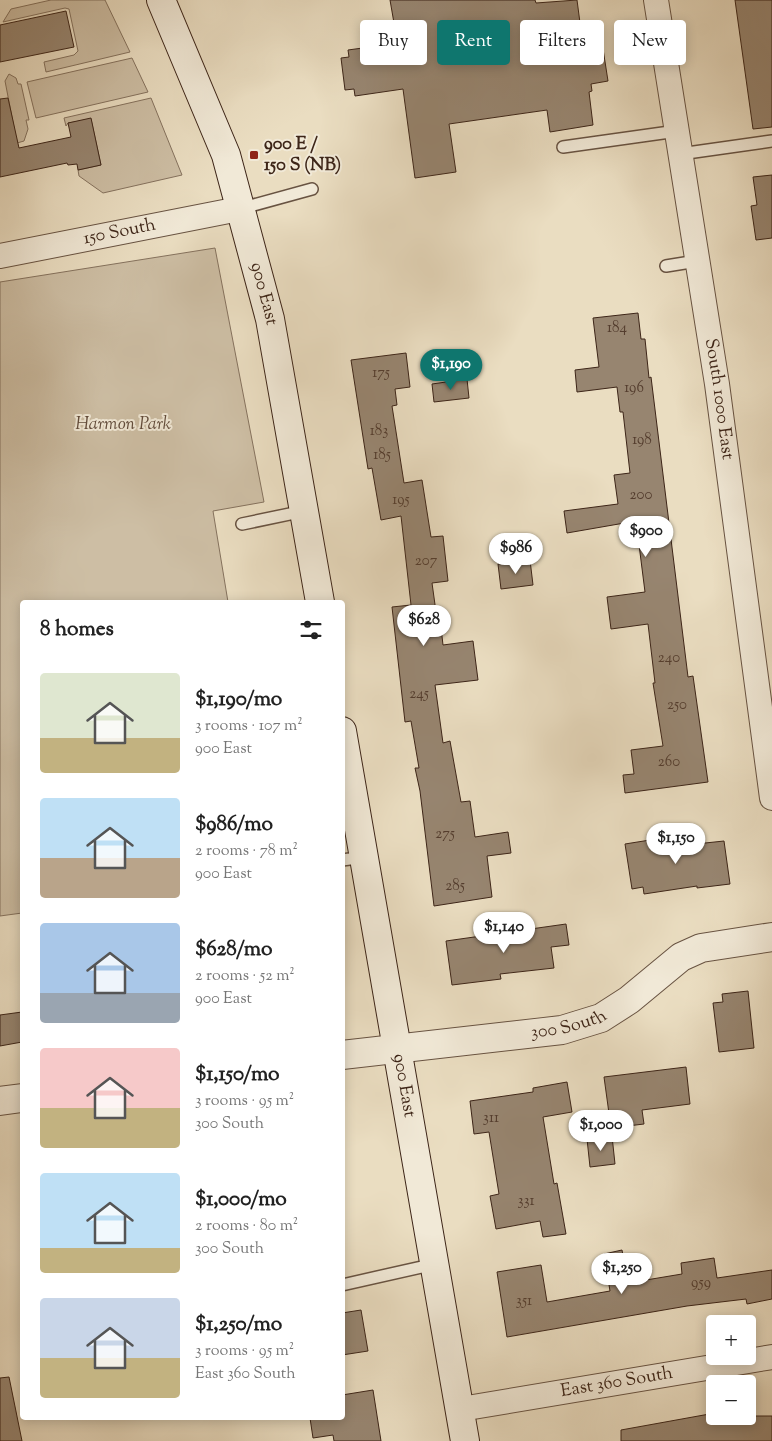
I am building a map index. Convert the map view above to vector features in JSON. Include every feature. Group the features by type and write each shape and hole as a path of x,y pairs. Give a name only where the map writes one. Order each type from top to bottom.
{"main road":[{"name":"900 East","path":"161,0 226,155 270,319 320,600"},
{"name":"900 East","path":"345,763 354,859 397,1048 461,1409 465,1441"},
{"name":"300 South","path":"345,1055 562,1030 601,1018 629,1000 681,957 701,948 772,937"},
{"path":"0,1101 20,1098"}],"street":[{"name":"South 1000 East","path":"656,0 717,384 772,798"},
{"name":"150 South","path":"0,256 239,209"},
{"name":"East 360 South","path":"461,1409 772,1357"}],"lane":[{"path":"563,148 772,141"},
{"path":"239,209 312,189"},
{"path":"666,266 697,261"},
{"path":"242,524 304,512"},
{"path":"345,1284 435,1264"}],"green space":[{"path":"51,0 105,0 130,52 46,72 44,62 74,55 78,51 69,9 65,8 3,22 11,9"},
{"path":"132,58 148,92 36,118 27,82"},
{"path":"9,74 16,78 18,84 21,84 29,120 26,120 28,129 24,141 17,143 5,81"},
{"path":"151,98 182,175 103,193 79,176 78,170 101,165 91,119 68,123 66,126 64,118"},
{"name":"Harmon Park","path":"215,248 264,502 213,511 228,600 20,600 20,913 0,916 0,282"}],"building":[{"path":"390,0 535,0 536,3 577,0 580,20 520,20 520,65 604,65 604,55 608,81 591,84 592,91 589,92 593,125 550,132 547,110 449,124 456,172 415,178 403,89 355,96 354,89 345,90 341,58 349,57 348,50 360,48 360,65 427,65 427,20 393,20"},
{"path":"735,0 772,0 772,127 753,129"},
{"path":"66,11 74,47 0,62 0,25"},
{"path":"8,98 19,148 71,137 68,123 91,118 101,165 78,170 77,164 68,165 67,163 0,177 0,99"},
{"path":"772,175 772,238 756,240 751,206 757,205 753,177"},
{"path":"638,313 641,339 645,339 649,378 651,377 688,677 693,676 708,782 625,793 623,775 634,774 631,750 663,746 653,683 655,683 648,624 611,629 607,597 645,592 636,521 567,533 564,511 618,504 614,475 630,473 623,412 620,412 617,387 577,392 575,370 599,367 593,318"},
{"path":"406,353 410,387 395,389 397,405 392,406 404,483 422,480 431,537 443,536 448,581 432,583 437,619 440,619 443,645 473,641 478,680 435,685 443,743 450,741 461,802 470,801 475,837 508,832 511,853 487,856 492,897 434,906 420,791 415,768 419,768 411,721 405,722 392,607 411,605 401,516 381,520 372,468 368,469 351,360"},
{"path":"467,379 469,398 434,402 432,384"},
{"path":"530,560 533,585 501,589 498,564"},
{"path":"675,836 677,846 724,841 730,884 697,888 697,886 644,894 643,887 632,889 625,844"},
{"path":"566,924 569,945 551,947 554,968 500,974 501,979 452,985 446,941"},
{"path":"748,991 754,1048 719,1052 713,1003 723,1002 722,994"},
{"path":"20,1012 20,1042 0,1046 0,1015"},
{"path":"686,1067 690,1104 642,1110 644,1124 611,1128 604,1077"},
{"path":"567,1082 572,1112 543,1117 554,1184 557,1183 566,1234 543,1237 540,1221 496,1229 490,1196 499,1194 489,1132 474,1134 470,1101 533,1092 533,1088"},
{"path":"612,1136 615,1164 590,1167 587,1139"},
{"path":"622,1250 628,1283 682,1274 681,1263 714,1258 717,1278 772,1270 772,1299 747,1304 746,1299 687,1306 507,1337 497,1272 541,1265 547,1302 610,1291 604,1254"},
{"path":"361,1310 368,1351 345,1355 345,1313"},
{"path":"9,1377 22,1441 0,1441 0,1378"},
{"path":"373,1390 381,1441 334,1441 333,1435 313,1438 310,1420 345,1420 345,1395"},
{"path":"706,1415 706,1425 756,1425 756,1416 772,1416 772,1441 621,1441 621,1430"}],"place":[{"name":"900 E / 150 S (NB)","path":"254,155"}]}
